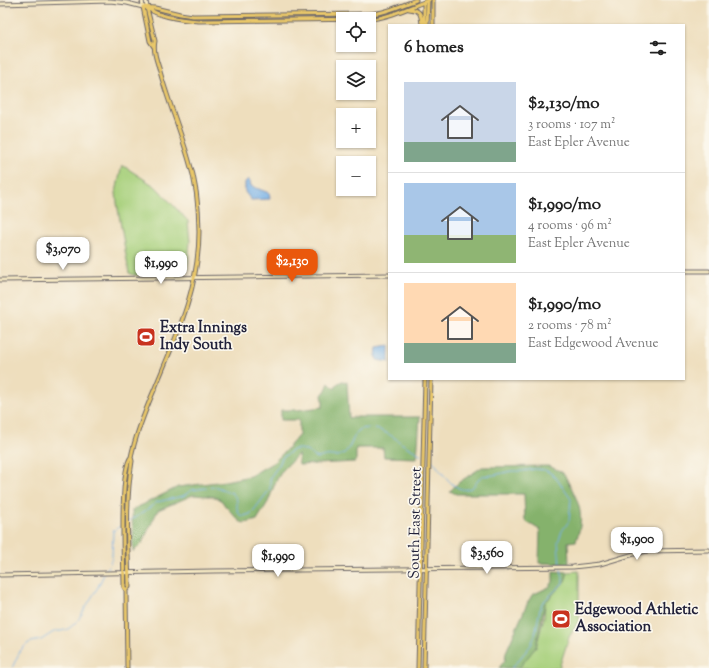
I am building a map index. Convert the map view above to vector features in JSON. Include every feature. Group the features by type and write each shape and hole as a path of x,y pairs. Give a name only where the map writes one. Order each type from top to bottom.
{"main road":[{"path":"127,668 123,515 128,460 131,457 140,423 185,314 195,277 199,252 198,209 196,191 189,159 164,88 154,47 150,41 142,0"},
{"path":"146,0 155,41 154,47"},
{"path":"0,4 110,1 131,2 147,8 155,8 193,16 367,14 384,12 416,0"},
{"path":"147,8 153,12 177,18 199,21 371,19 388,16 426,0 426,24"},
{"path":"433,0 433,24"},
{"path":"407,9 419,12 422,24"},
{"path":"685,271 709,271"},
{"path":"0,280 388,275"},
{"name":"South East Street","path":"418,668 425,380"},
{"name":"South East Street","path":"424,668 431,380"},
{"path":"126,590 128,587 128,512 132,461 131,457"},
{"path":"0,575 566,567 595,565 652,550 709,550"}],"green space":[{"path":"122,165 156,187 188,221 190,242 187,271 182,274 134,275 129,273 116,192"},
{"path":"342,381 347,382 349,418 420,417 417,458 384,457 383,448 356,448 356,462 299,465 298,454 282,471 276,481 268,502 257,520 244,523 239,521 222,501 215,497 193,495 158,510 142,543 133,552 132,510 178,487 250,476 274,462 299,435 299,420 281,420 281,410 323,407 322,395 329,383 335,389 337,384"},
{"path":"548,466 564,474 579,507 581,520 576,541 568,542 569,564 539,563 540,530 525,521 524,494 456,494 450,491 458,483 482,467"},
{"path":"553,571 568,572 565,581 545,603 536,647 519,668 499,668 505,660 506,652 528,602 532,595 549,587 553,582"},
{"name":"Edgewood Athletic Association","path":"579,571 579,621 569,637 559,668 517,668 536,647 544,617 545,603 565,581 568,572"}],"water":[{"path":"248,179 251,186 269,193 270,199 251,200 245,192 245,182"},
{"path":"388,346 388,362 377,360 377,348"}],"waterway":[{"path":"125,523 141,514 157,502 183,496 192,490 213,487 217,487 232,493 236,498 237,509 240,515 244,516 250,514 270,489 271,476 282,458 292,450 305,450 317,458 338,456 347,451 355,434 361,429 365,428 382,431 422,455"},
{"path":"431,459 453,485 465,489 471,488 481,476 535,469 545,470 552,474 571,499 569,521 562,531 558,542 560,566"},
{"path":"105,571 109,566 112,557 113,531 122,525"},
{"path":"512,668 531,645 535,635 542,603 563,583 561,569"},
{"path":"12,668 20,651 27,644 41,640 56,631 68,629 78,620 104,574"}],"place":[{"name":"Extra Innings Indy South","path":"146,337"},
{"name":"Edgewood Athletic Association","path":"561,619"}]}
